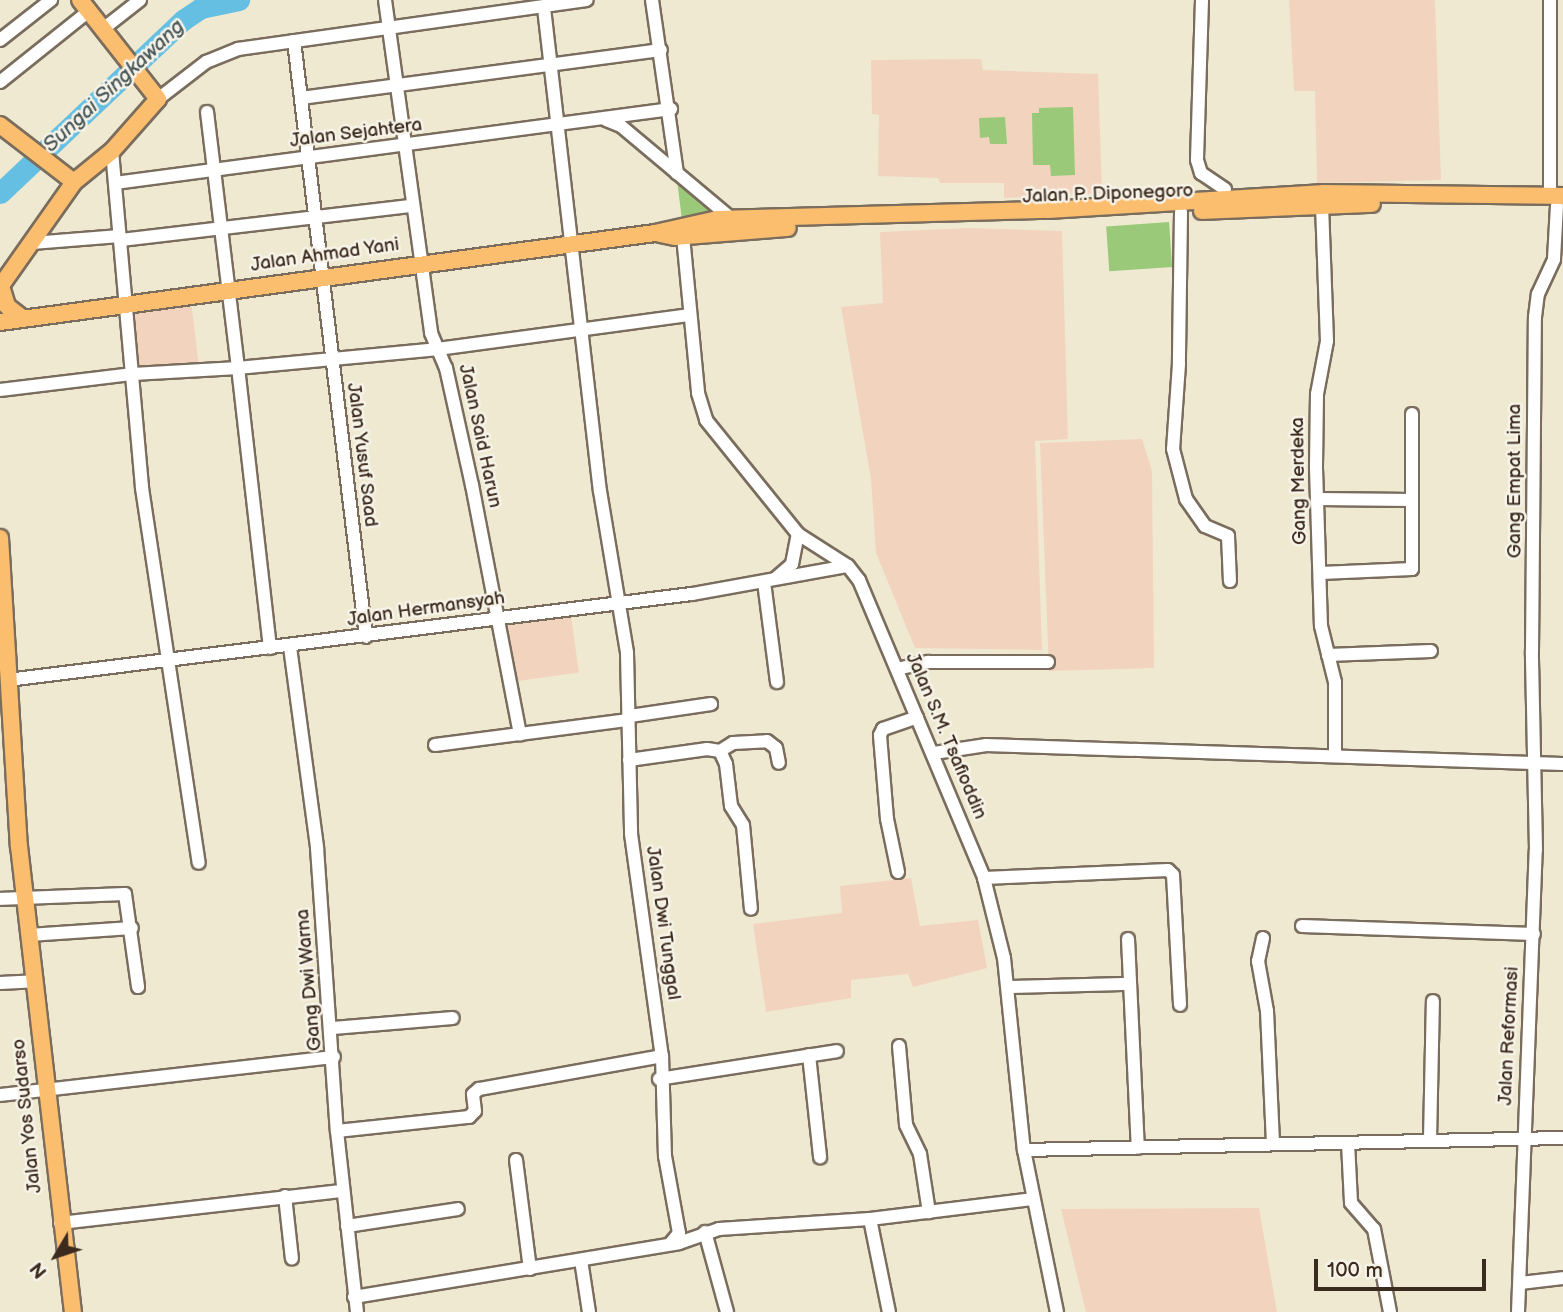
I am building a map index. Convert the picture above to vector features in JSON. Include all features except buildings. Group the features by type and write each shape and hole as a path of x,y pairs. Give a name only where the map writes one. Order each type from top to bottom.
{"main road":[{"path":"20,316 7,306 1,286 74,182 112,151 158,99 84,6"},
{"path":"0,125 74,182"},
{"name":"Jalan P. Diponegoro","path":"655,233 732,219 1290,201 1558,201"},
{"name":"Jalan P. Diponegoro","path":"655,233 683,236 1181,212 1290,201 1322,205 1429,201 1558,201"},
{"name":"Jalan Ahmad Yani","path":"0,322 20,316 655,233"},
{"name":"Jalan Yos Sudarso","path":"0,538 3,640 8,680 7,757 60,1223 73,1312"}],"street":[{"path":"0,40 51,0"},
{"path":"103,29 140,0"},
{"name":"Jalan Said Harun","path":"385,0 410,206 422,263 431,333 438,349 472,485 520,734"},
{"path":"158,99 220,54 587,0"},
{"path":"652,0 671,109 677,173"},
{"path":"1202,0 1197,160 1201,173 1225,188"},
{"name":"Gang Empat Lima","path":"1533,761 1535,317 1538,294 1552,267 1558,201 1550,0"},
{"path":"0,82 84,6"},
{"name":"Jalan Dwi Tunggal","path":"544,8 600,491 620,603 629,718 631,834 662,1056 659,1079 669,1194 679,1233"},
{"name":"Jalan Yusuf Saad","path":"294,41 366,637"},
{"path":"301,98 661,50"},
{"name":"Jalan Sejahtera","path":"114,183 671,109"},
{"path":"207,111 223,227 270,648"},
{"path":"602,119 621,126 732,219"},
{"path":"112,151 128,302 142,488 199,863"},
{"name":"Gang Merdeka","path":"1322,205 1327,341 1317,394 1318,499 1321,626 1335,682 1335,756"},
{"path":"32,243 120,238 410,206"},
{"path":"1181,212 1179,364 1172,449 1186,499 1205,526 1227,536 1230,581"},
{"name":"Jalan S.M. Tsafioddin","path":"683,236 698,393 706,420 798,534 848,566 866,592 984,878 1008,987 1024,1150 1032,1199 1058,1312"},
{"path":"0,390 132,374 237,368 438,349 690,315"},
{"path":"1321,573 1409,570 1412,414"},
{"path":"1318,499 1410,500"},
{"path":"777,682 767,582 790,568 798,534"},
{"name":"Jalan Hermansyah","path":"8,680 290,647 620,603 767,582 848,566"},
{"name":"Gang Dwi Warna","path":"290,647 317,848 332,1028 337,1131 357,1312"},
{"path":"1328,655 1431,651"},
{"path":"897,669 928,662 1048,662"},
{"path":"435,745 711,704"},
{"path":"898,872 887,819 880,735 883,729 917,717"},
{"path":"629,760 707,748 720,751 733,743 767,741 776,748 779,763"},
{"path":"934,753 975,745 1563,764"},
{"path":"720,751 726,764 731,806 743,825 751,909"},
{"name":"Jalan Reformasi","path":"1518,1312 1534,934 1533,761"},
{"path":"984,878 1168,870 1173,875 1180,1005"},
{"path":"0,899 125,894 132,928 138,987"},
{"path":"1302,926 1534,934"},
{"path":"29,935 132,928"},
{"path":"1263,937 1258,961 1267,1012 1273,1144"},
{"path":"1128,939 1138,1148"},
{"path":"0,983 34,981"},
{"path":"1008,987 1126,984"},
{"path":"1430,1140 1433,1001"},
{"path":"332,1028 453,1018"},
{"path":"899,1046 906,1125 920,1154 929,1212"},
{"path":"659,1079 837,1051"},
{"path":"809,1055 820,1157"},
{"path":"337,1131 469,1117 475,1111 473,1094 479,1088 662,1056"},
{"path":"0,1095 44,1087 334,1057"},
{"path":"1024,1150 1524,1136 1563,1138"},
{"path":"1348,1143 1351,1203 1374,1229 1390,1312"},
{"path":"516,1160 530,1269"},
{"path":"60,1223 343,1191"},
{"path":"285,1196 292,1259"},
{"path":"670,1244 679,1233 703,1233 765,1224 870,1219 1032,1199"},
{"path":"347,1226 458,1209"},
{"path":"870,1219 889,1312"},
{"path":"354,1297 670,1244 703,1233"},
{"path":"703,1233 727,1312"},
{"path":"581,1260 589,1312"},
{"path":"1520,1283 1563,1278"}],"shaded area":[{"path":"1289,0 1435,0 1441,180 1317,183 1315,91 1294,91"},
{"path":"981,59 983,70 1098,74 1102,193 1004,198 1004,183 940,183 938,178 878,176 879,115 872,114 871,60"},
{"path":"969,228 1062,231 1068,439 1035,441 1042,650 915,648 876,553 871,479 841,307 883,303 880,232"},
{"path":"191,302 199,366 137,373 129,310"},
{"path":"1142,439 1152,471 1154,668 1049,671 1040,443"},
{"path":"571,616 579,672 513,682 505,625"},
{"path":"911,878 920,926 978,920 987,968 913,987 908,974 851,980 851,998 766,1012 753,924 842,913 840,886"},
{"path":"1259,1208 1277,1312 1086,1312 1061,1209"}],"green space":[{"path":"1073,107 1075,175 1051,176 1050,165 1033,165 1032,113 1039,113 1039,108"},
{"path":"1005,117 1007,144 990,144 989,137 980,138 979,118"},
{"path":"677,180 711,209 710,211 682,220"},
{"path":"1169,222 1172,267 1109,271 1106,226"}],"waterway":[{"name":"Sungai Singkawang","path":"0,193 183,20 201,8 239,0"}]}
